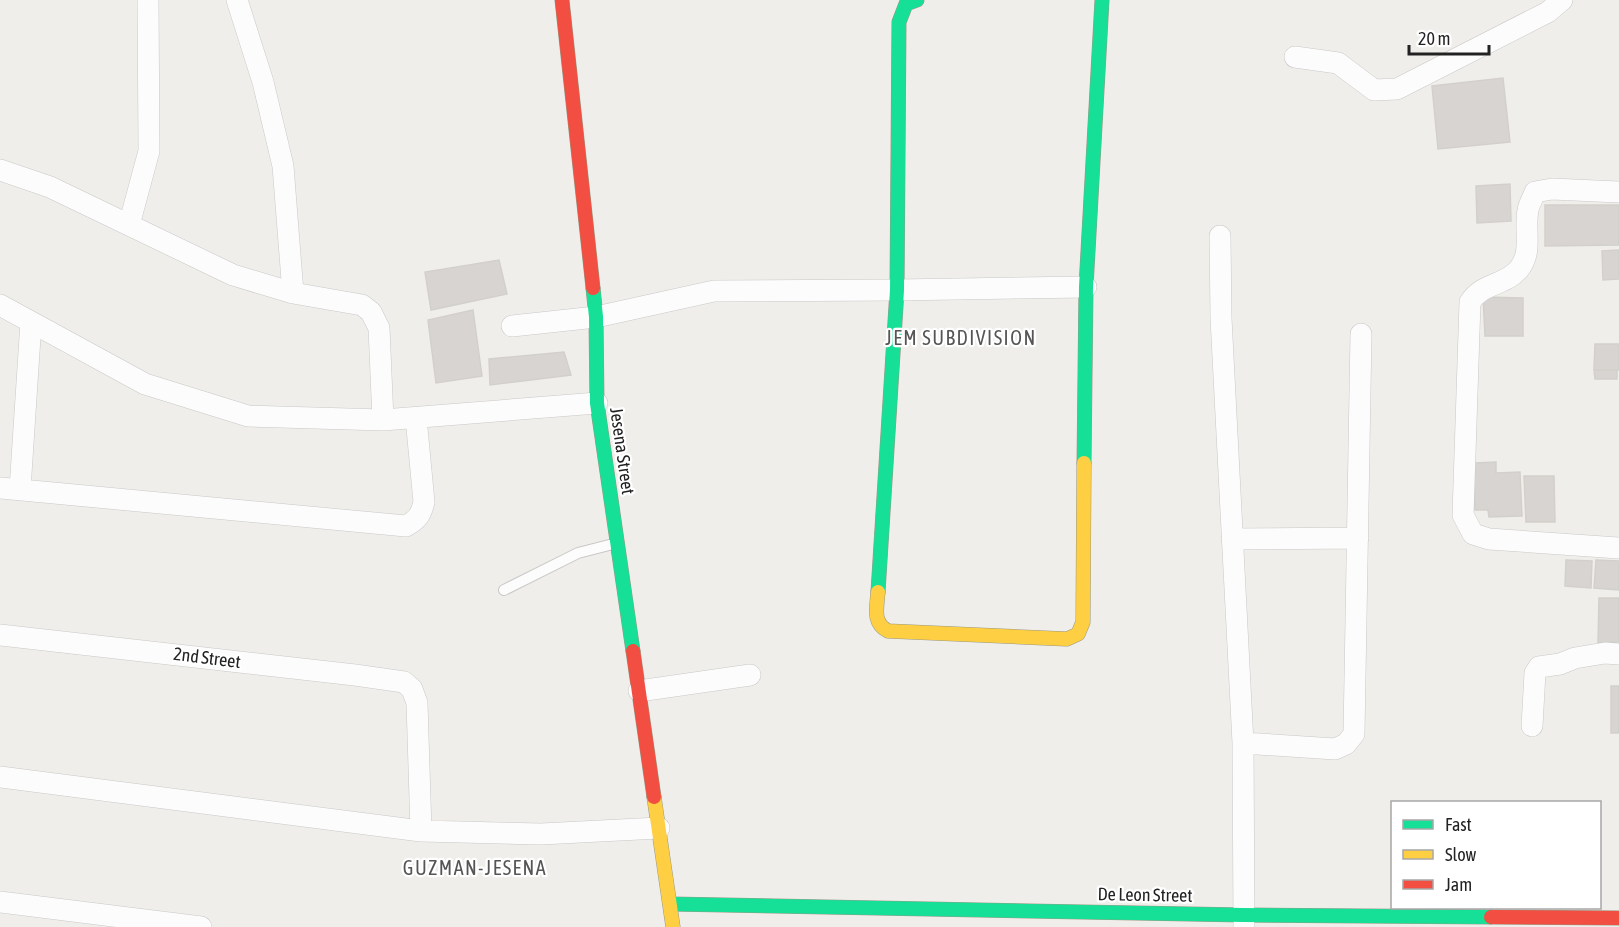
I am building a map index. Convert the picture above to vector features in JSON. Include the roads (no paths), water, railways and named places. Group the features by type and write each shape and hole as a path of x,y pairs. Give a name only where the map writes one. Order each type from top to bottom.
{"street":[{"path":"129,225 149,151 148,0"},
{"path":"237,0 263,82 283,166 293,293"},
{"name":"Jesena Street","path":"562,0 596,317 597,403 673,927"},
{"path":"917,0 906,4 899,22 897,290 876,618 880,627 888,631 1067,639 1078,634 1083,622 1086,287 1102,0"},
{"path":"1295,57 1338,63 1374,90 1398,89 1548,12 1562,0"},
{"path":"0,170 50,187 233,275 293,293 362,305 371,312 379,328 383,420"},
{"path":"1619,192 1552,189 1535,192 1528,210 1527,257 1518,270 1506,280 1486,286 1476,293 1470,302 1463,515 1473,534 1489,539 1619,548"},
{"path":"1220,236 1221,318 1243,743 1244,921"},
{"path":"512,326 596,317 714,291 1086,287"},
{"path":"0,305 145,384 248,416 383,420 597,403"},
{"path":"31,322 10,489 406,526 416,521 424,502 416,418"},
{"path":"1243,743 1335,749 1351,740 1354,734 1361,334"},
{"path":"1232,539 1358,538"},
{"name":"2nd Street","path":"0,635 404,682 412,689 417,703 421,831"},
{"path":"1532,726 1535,673 1539,667 1605,653 1619,654"},
{"path":"639,691 750,675"},
{"path":"0,777 421,831 541,834 659,828"},
{"path":"0,902 201,927"},
{"name":"De Leon Street","path":"671,904 1244,921 1505,922 1619,918"}],"lane":[{"path":"504,590 578,553 618,543"}],"district":[{"name":"JEM SUBDIVISION","path":"961,338"},
{"name":"GUZMAN-JESENA","path":"475,868"}]}
